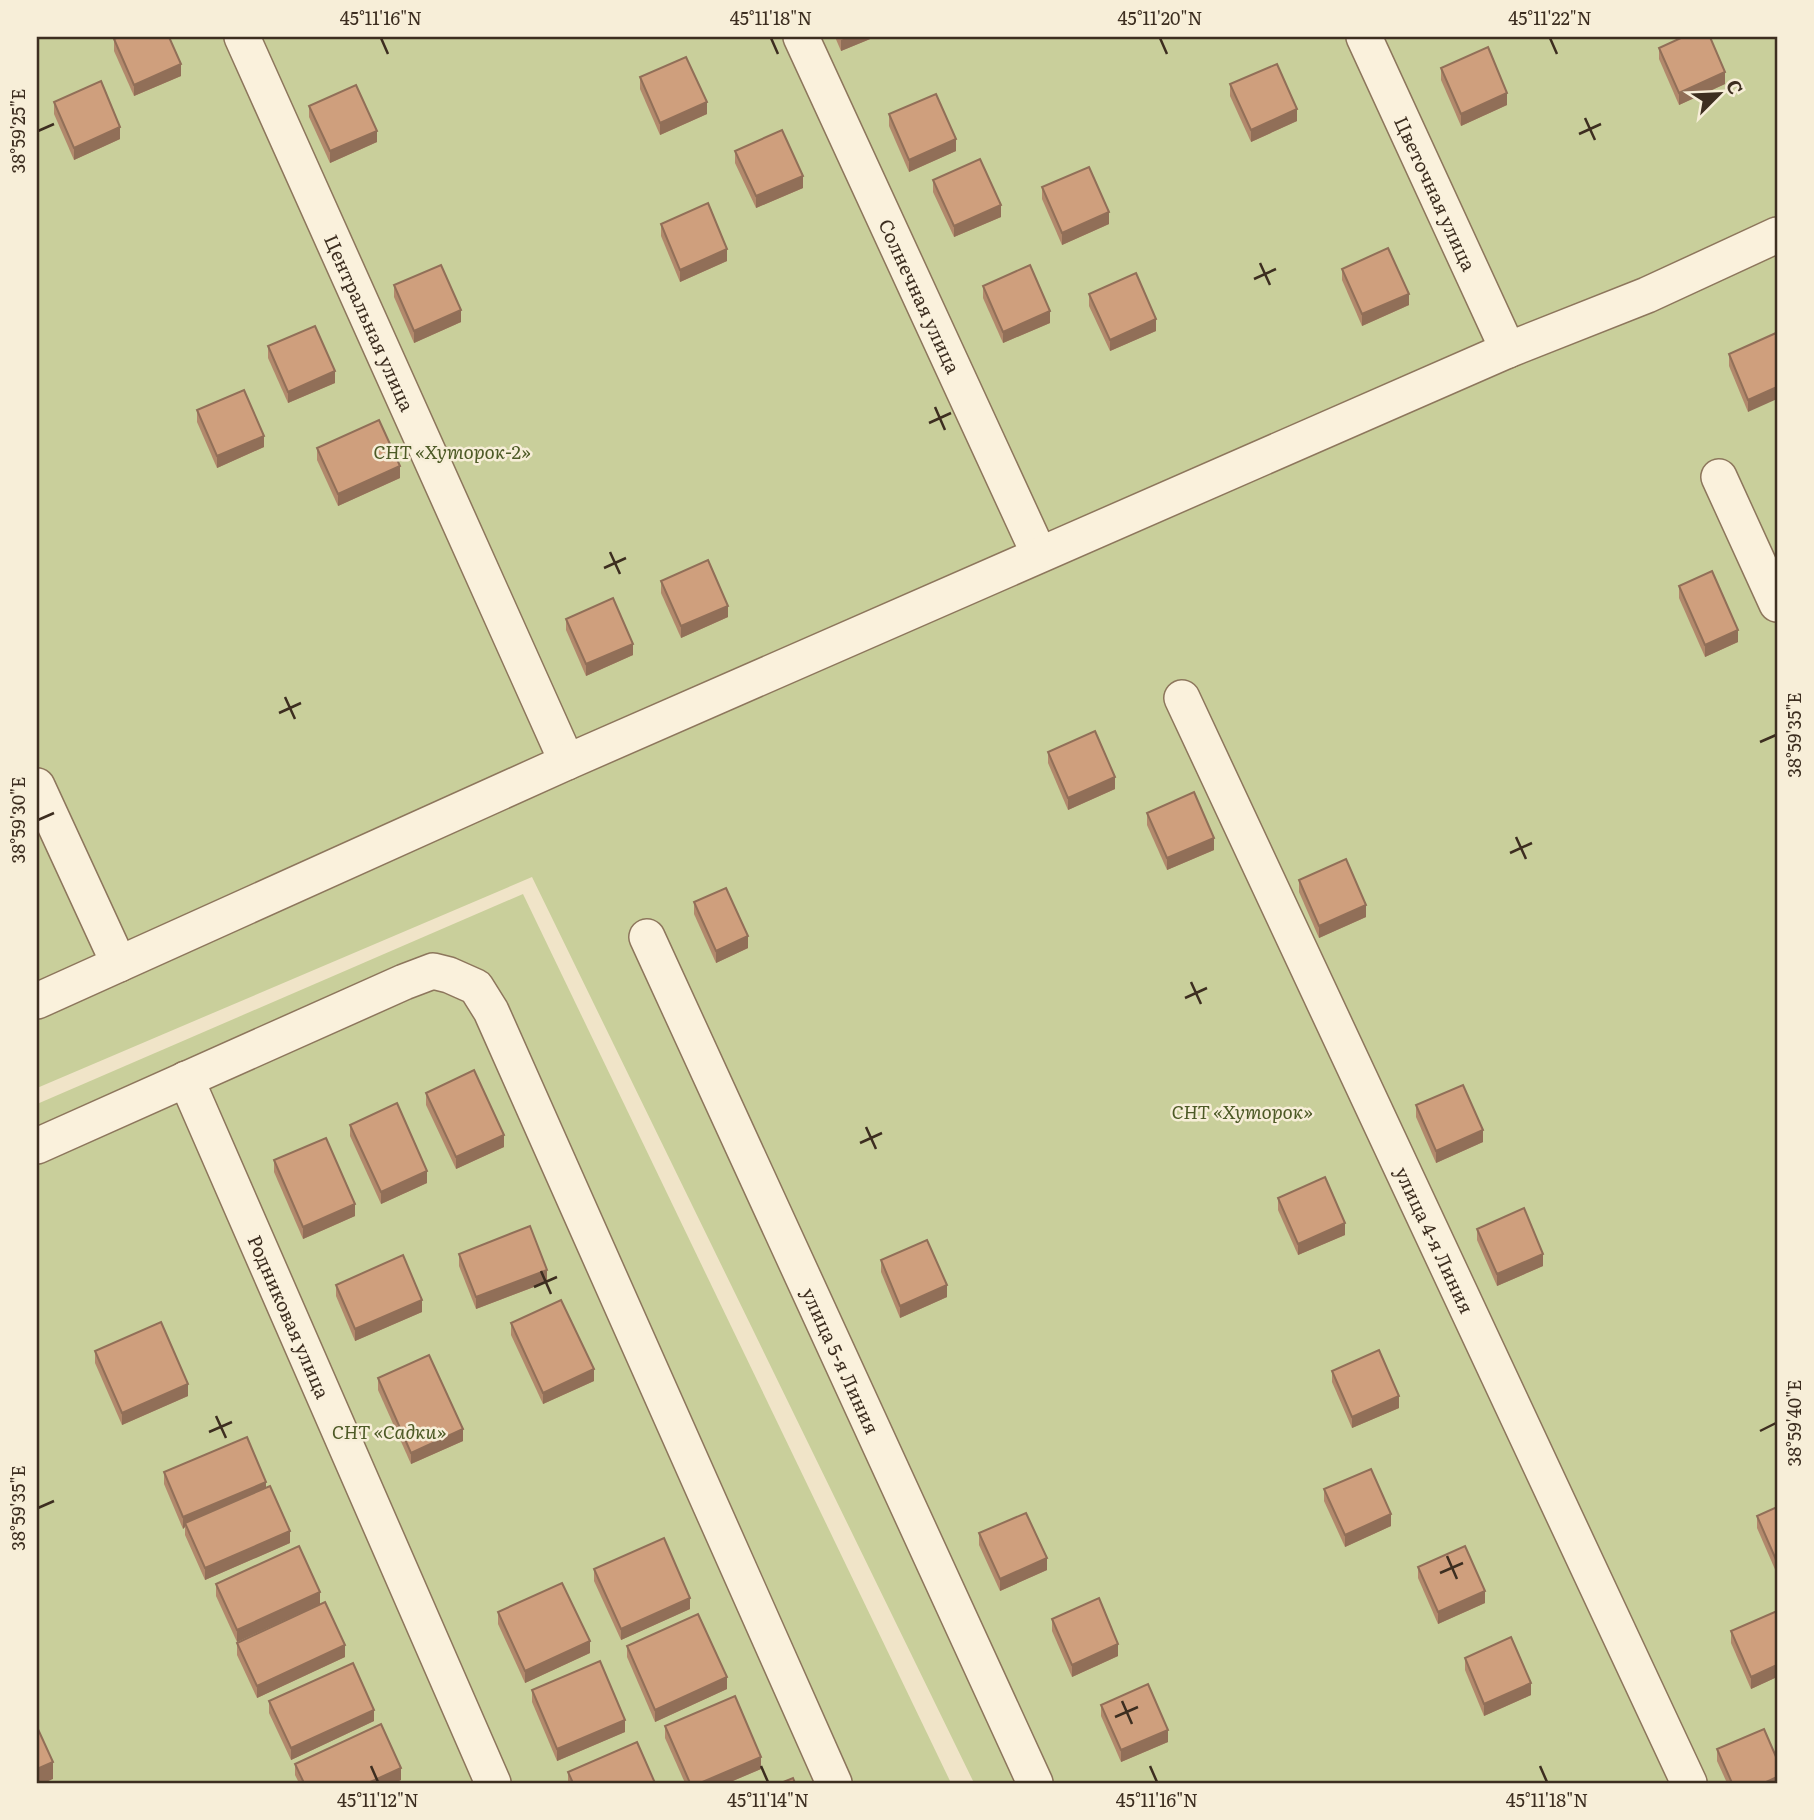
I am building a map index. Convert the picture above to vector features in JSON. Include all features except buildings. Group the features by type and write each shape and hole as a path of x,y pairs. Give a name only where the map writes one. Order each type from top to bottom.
{"street":[{"name":"Центральная улица","path":"242,37 567,762"},
{"name":"Солнечная улица","path":"801,37 1039,554"},
{"name":"Цветочная улица","path":"1364,37 1508,350"},
{"path":"37,1001 567,762 1039,554 1508,350 1647,295 1777,235"},
{"path":"1719,477 1777,604"},
{"name":"улица 4-я Линия","path":"1182,698 1689,1783"},
{"path":"37,786 119,964"},
{"name":"улица 5-я Линия","path":"647,937 1035,1783"},
{"path":"37,1146 433,971 475,987 491,1011 834,1783"},
{"name":"Родниковая улица","path":"186,1079 493,1783"}],"green space":[{"path":"37,37 1777,37 1777,1783 974,1783 532,877 37,1088"},
{"name":"СНТ «Садки»","path":"523,894 951,1783 37,1783 37,1104"}],"park label":[{"name":"СНТ «Хуторок-2»","path":"452,451"},
{"name":"СНТ «Хуторок»","path":"1242,1111"}]}
